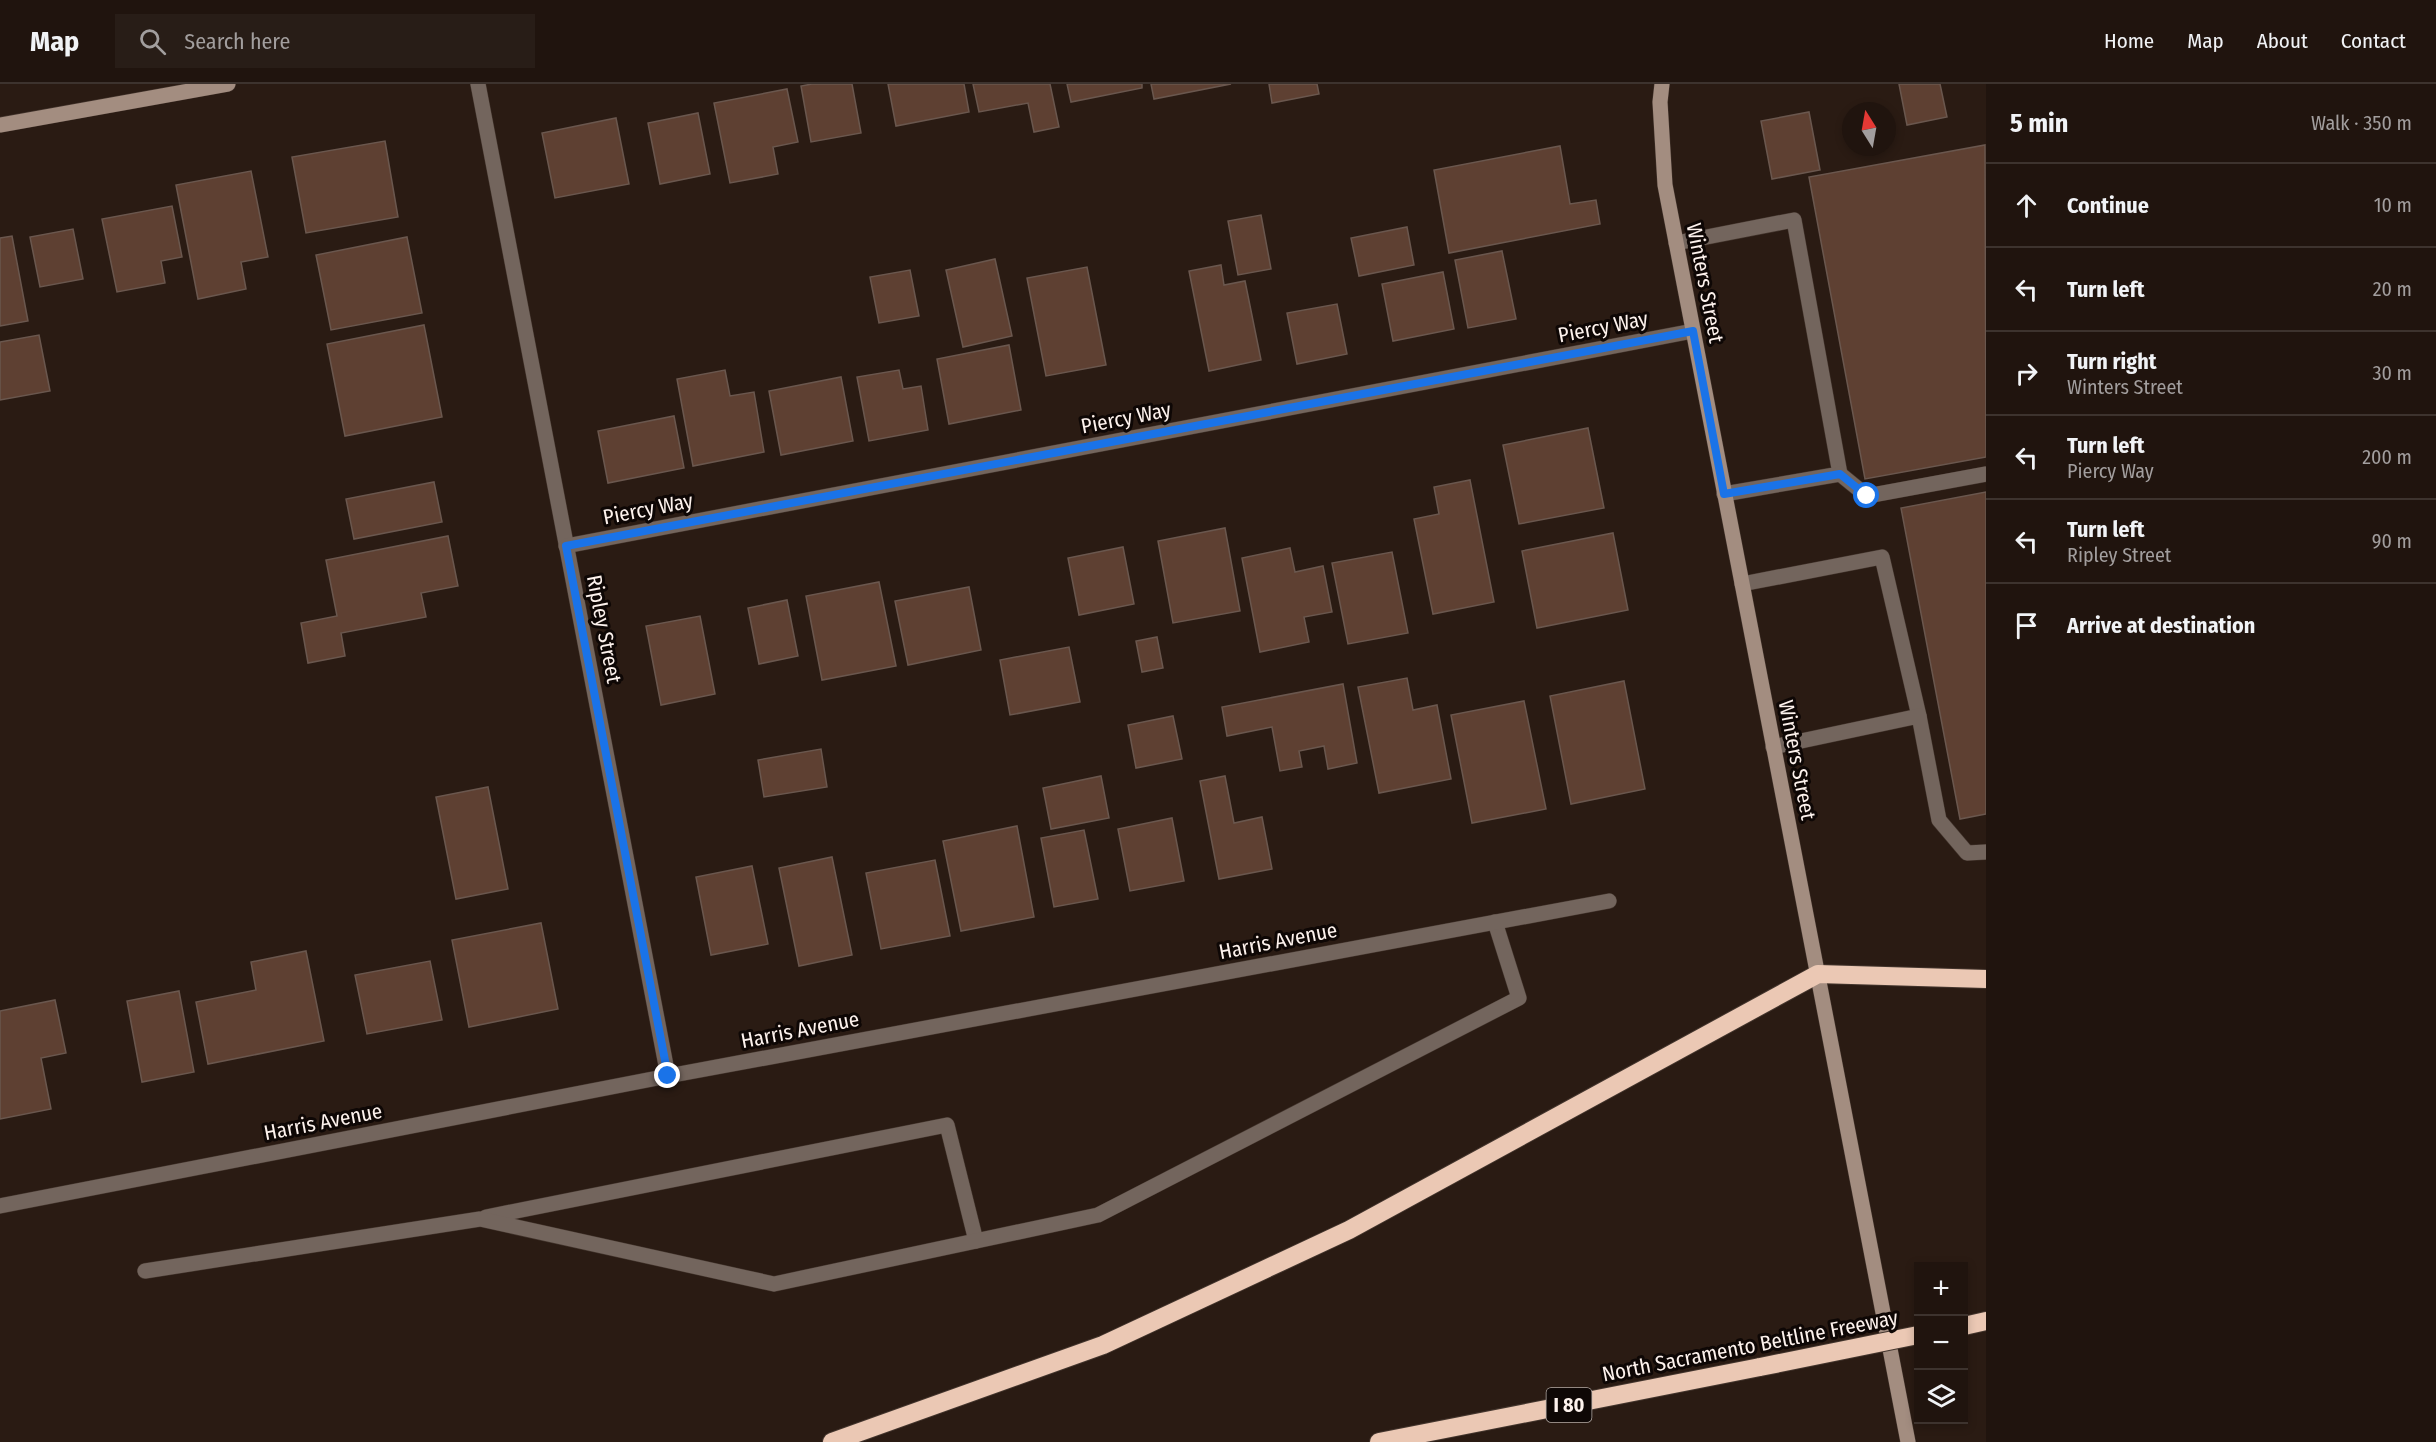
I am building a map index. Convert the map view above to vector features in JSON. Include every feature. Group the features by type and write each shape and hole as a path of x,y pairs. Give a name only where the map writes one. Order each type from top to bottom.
{"highway":[{"path":"832,1442 1103,1345 1349,1230 1818,974 1986,979"},
{"path":"1968,1325 1986,1321"},
{"name":"North Sacramento Beltline Freeway","path":"1379,1442 1914,1336"}],"main road":[{"path":"0,125 228,84"},
{"name":"Winters Street","path":"1662,84 1660,102 1665,185 1908,1442"}],"street":[{"name":"Ripley Street","path":"478,84 668,1076"},
{"path":"1676,243 1794,220 1840,474 1867,496 1986,474"},
{"name":"Piercy Way","path":"566,546 1693,331"},
{"path":"1724,494 1840,474"},
{"path":"1742,584 1882,557 1919,716 1939,820 1967,853 1986,852"},
{"path":"1773,747 1919,716"},
{"name":"Harris Avenue","path":"0,1206 668,1076 1609,901"},
{"path":"480,1219 774,1284 1098,1215 1519,998 1495,922"},
{"path":"146,1271 480,1219 947,1125 975,1241"}],"building":[{"path":"852,84 861,133 811,142 801,86"},
{"path":"888,84 964,84 969,112 896,126"},
{"path":"973,84 1050,84 1059,127 1034,132 1028,103 979,112"},
{"path":"1067,84 1142,84 1142,88 1071,102"},
{"path":"1151,84 1231,84 1154,99"},
{"path":"1269,84 1317,84 1319,94 1272,103"},
{"path":"1899,84 1940,84 1947,117 1907,125"},
{"path":"787,89 798,142 773,147 778,174 730,183 714,103"},
{"path":"1809,112 1820,170 1772,179 1761,121"},
{"path":"698,113 710,174 660,184 648,123"},
{"path":"616,118 629,184 555,198 542,133"},
{"path":"385,141 398,217 306,233 292,157"},
{"path":"1985,145 1986,457 1865,479 1809,177"},
{"path":"1560,146 1570,204 1596,200 1600,224 1449,253 1434,170"},
{"path":"251,171 268,257 241,262 246,289 198,299 176,185"},
{"path":"172,206 182,257 161,261 165,283 117,292 102,219"},
{"path":"1261,215 1271,269 1238,275 1228,221"},
{"path":"1407,227 1414,265 1359,276 1351,238"},
{"path":"73,229 83,279 40,287 30,237"},
{"path":"12,236 28,321 0,326 0,238"},
{"path":"407,237 422,313 331,330 316,255"},
{"path":"1502,251 1516,319 1468,328 1455,260"},
{"path":"995,259 1012,336 963,347 946,270"},
{"path":"1221,265 1224,285 1245,281 1261,360 1209,371 1189,271"},
{"path":"1087,267 1106,365 1046,376 1027,278"},
{"path":"910,270 919,316 879,323 870,277"},
{"path":"1443,272 1454,329 1393,341 1382,284"},
{"path":"1337,304 1347,354 1297,364 1287,313"},
{"path":"424,325 442,417 345,436 327,344"},
{"path":"39,335 50,391 0,400 0,342"},
{"path":"1009,345 1021,410 949,424 937,359"},
{"path":"725,370 730,396 754,392 764,452 693,466 677,379"},
{"path":"899,370 903,389 921,386 928,430 869,441 857,377"},
{"path":"841,377 853,441 781,455 769,391"},
{"path":"674,416 684,468 608,483 598,431"},
{"path":"1588,428 1604,508 1519,524 1503,445"},
{"path":"1470,480 1494,602 1433,614 1414,519 1439,514 1434,487"},
{"path":"434,482 442,522 354,539 346,499"},
{"path":"1986,492 1986,814 1960,819 1901,508"},
{"path":"1225,528 1240,611 1173,623 1158,541"},
{"path":"1613,533 1628,610 1537,628 1522,551"},
{"path":"448,536 458,586 421,593 426,617 341,633 345,656 308,663 301,623 337,616 326,560"},
{"path":"1123,547 1134,604 1079,615 1068,558"},
{"path":"1290,548 1295,572 1323,566 1332,612 1304,617 1309,642 1260,652 1242,558"},
{"path":"1392,552 1408,633 1348,644 1332,563"},
{"path":"879,582 896,666 822,680 806,596"},
{"path":"969,587 981,650 908,665 895,601"},
{"path":"787,600 798,656 759,664 748,608"},
{"path":"700,616 715,694 661,705 646,626"},
{"path":"1157,637 1163,668 1142,672 1136,641"},
{"path":"1069,647 1080,702 1010,715 1000,660"},
{"path":"1407,678 1413,710 1437,705 1451,779 1379,793 1358,687"},
{"path":"1624,681 1645,789 1571,804 1550,696"},
{"path":"1343,684 1357,763 1328,769 1324,746 1299,751 1302,767 1280,771 1272,727 1227,736 1222,707"},
{"path":"1524,701 1546,809 1472,823 1451,715"},
{"path":"1173,716 1182,759 1136,768 1128,725"},
{"path":"821,749 827,787 764,797 758,760"},
{"path":"1101,776 1109,818 1051,829 1043,788"},
{"path":"1225,776 1234,823 1262,817 1272,869 1219,879 1200,781"},
{"path":"488,787 508,889 456,899 436,797"},
{"path":"1172,818 1184,881 1130,891 1118,829"},
{"path":"1017,826 1034,917 961,931 943,841"},
{"path":"1084,830 1098,899 1054,907 1041,838"},
{"path":"832,857 852,955 799,966 779,868"},
{"path":"935,860 950,936 881,949 866,873"},
{"path":"752,866 768,944 711,955 696,877"},
{"path":"541,923 558,1009 469,1027 452,940"},
{"path":"306,951 324,1041 208,1064 196,1002 256,990 251,962"},
{"path":"430,961 442,1020 367,1034 355,975"},
{"path":"179,991 194,1072 142,1082 127,1001"},
{"path":"55,1000 66,1053 41,1058 51,1109 0,1119 0,1011"}],"route":[{"path":"668,1076 566,546 1693,331 1724,494 1840,474 1867,496"}]}
